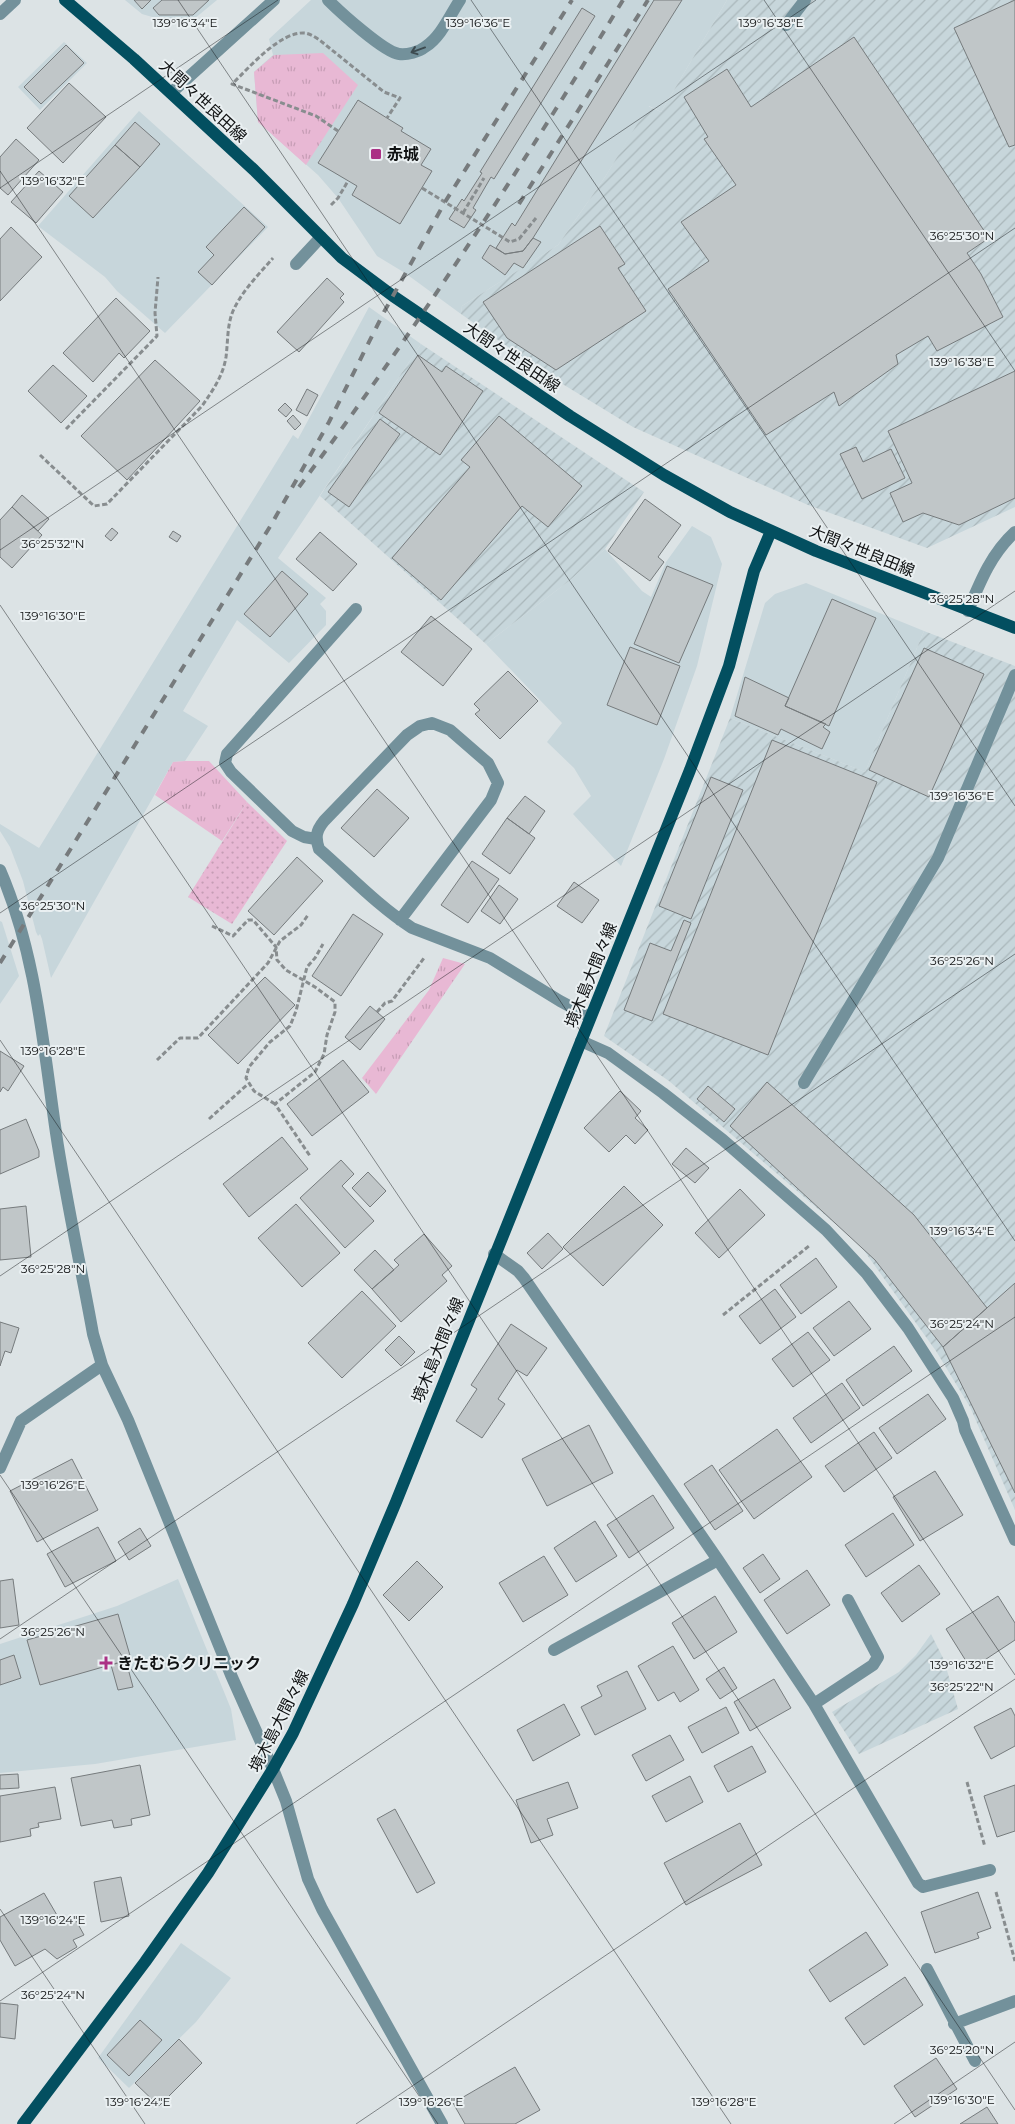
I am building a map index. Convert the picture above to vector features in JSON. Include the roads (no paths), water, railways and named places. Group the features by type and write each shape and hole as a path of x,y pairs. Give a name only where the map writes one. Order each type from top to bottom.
{"main road":[{"name":"大間々世良田線","path":"64,0 134,59 278,192 342,258 393,296 570,416 664,475 730,512 771,531 968,611 1015,628"},
{"name":"境木島大間々線","path":"23,2124 193,1896 273,1770 311,1696 353,1604 713,712 729,666 748,590 771,531"}],"street":[{"path":"0,14 15,0"},
{"path":"328,0 360,28 386,48 398,54 414,52 426,47 440,32 460,0"},
{"path":"786,25 805,0"},
{"path":"171,93 268,2"},
{"path":"296,264 321,237"},
{"path":"968,611 984,573 995,553 1015,532"},
{"path":"316,839 304,837 292,831 224,763 227,754 356,609"},
{"path":"804,1083 938,858 1015,675"},
{"path":"400,920 492,800 498,783 488,763 450,730 432,723 420,726 407,735 324,821 317,829 316,839 319,850 378,904 400,920 412,928 436,939 490,958 590,1017"},
{"path":"0,870 14,907 32,969 45,1043 56,1133 93,1334 102,1365 128,1420 231,1675 286,1802 308,1879 322,1909 442,2124"},
{"path":"581,1041 608,1052 663,1092 723,1140 826,1230 856,1261 913,1335 954,1398 965,1430 1015,1540"},
{"path":"494,1254 524,1278 718,1560 814,1704 918,1883 924,1887 990,1870"},
{"path":"0,1468 21,1422 102,1365"},
{"path":"554,1650 718,1560"},
{"path":"814,1704 873,1666 878,1657 848,1600"},
{"path":"927,1969 954,2024 975,2061"},
{"path":"954,2024 1015,2001"}],"railway":[{"path":"0,963 271,525 329,422 384,312 445,202 572,0"},
{"path":"299,487 384,369 467,248 623,0"},
{"path":"519,204 648,0"}],"place":[{"name":"赤城","path":"376,154"},
{"name":"きたむらクリニック","path":"106,1663"}]}
